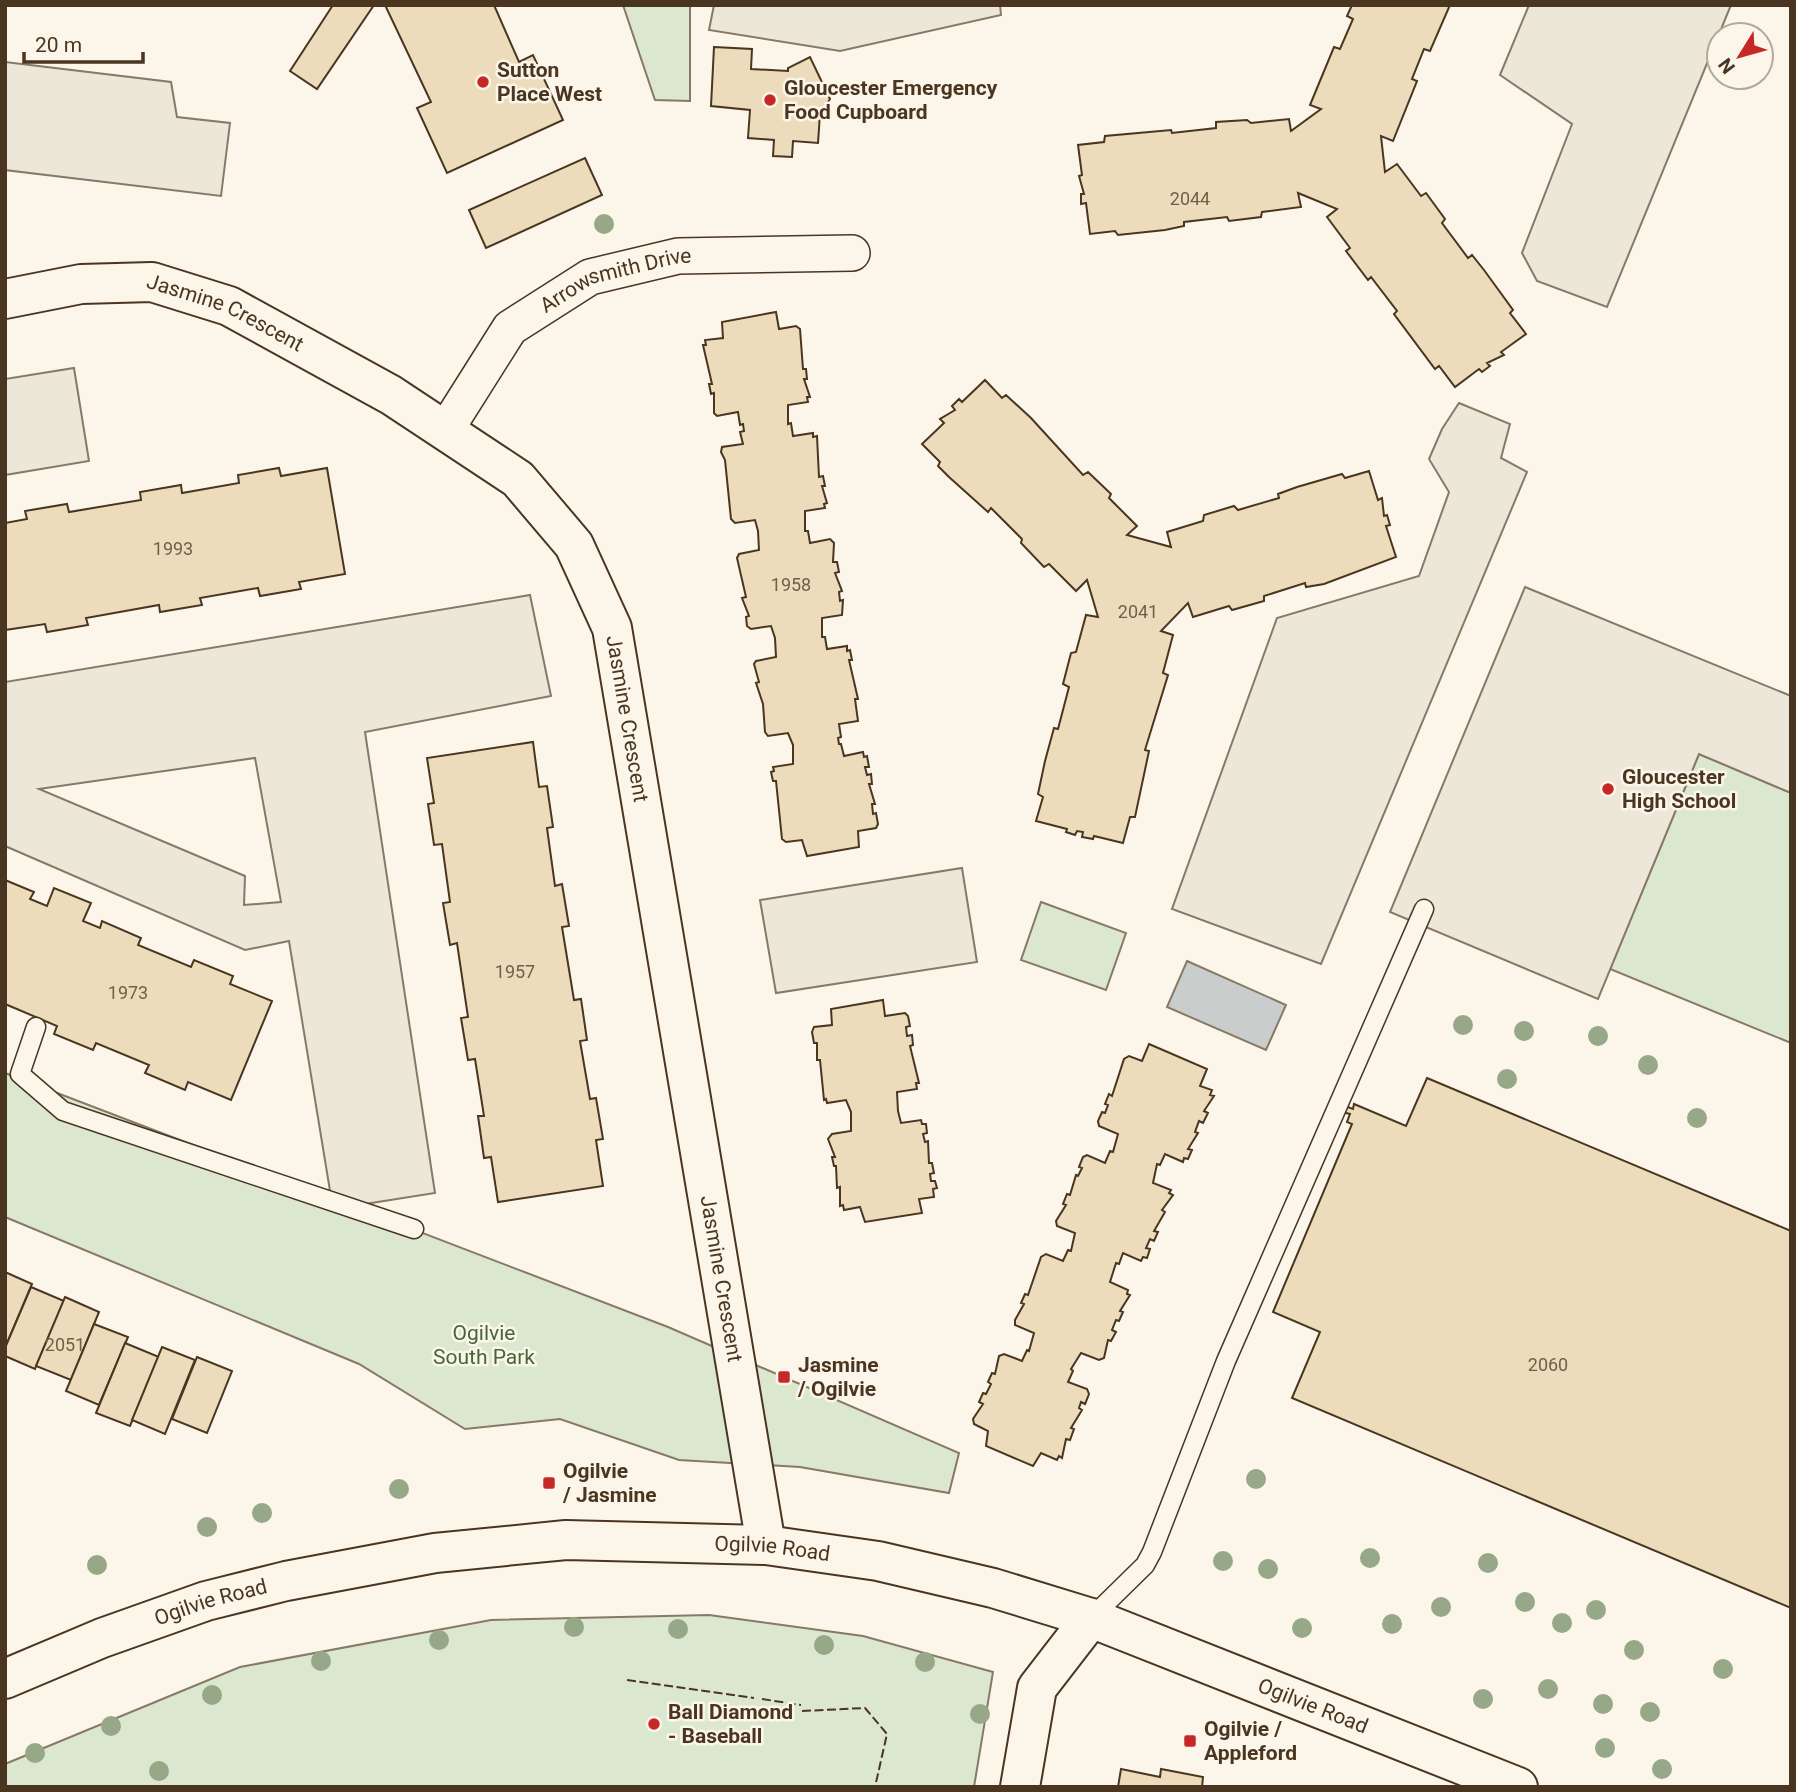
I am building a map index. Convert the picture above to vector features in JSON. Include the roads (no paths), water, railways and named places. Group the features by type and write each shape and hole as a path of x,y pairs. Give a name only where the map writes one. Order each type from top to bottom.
{"street":[{"name":"Arrowsmith Drive","path":"445,431 510,328 590,277 678,256 852,253"},
{"name":"Jasmine Crescent","path":"5,299 81,284 152,282 229,306 391,395 518,479 574,545 612,628 766,1545"},
{"name":"Ogilvie Road","path":"5,1679 102,1638 206,1601 286,1581 435,1553 566,1540 766,1545 878,1561 993,1588 1091,1618 1518,1787"},
{"path":"1020,1787 1037,1688 1091,1618"}],"lane":[{"path":"1091,1618 1145,1564 1152,1552 1226,1361 1424,909"},
{"path":"36,1027 20,1074 63,1111 414,1229"}],"place":[{"name":"Sutton Place West","path":"483,82"},
{"name":"Gloucester Emergency Food Cupboard","path":"770,100"},
{"name":"Gloucester High School","path":"1608,789"},
{"name":"Jasmine / Ogilvie","path":"784,1377"},
{"name":"Ogilvie / Jasmine","path":"549,1483"},
{"name":"Ball Diamond - Baseball","path":"654,1724"},
{"name":"Ogilvie / Appleford","path":"1190,1741"}],"park label":[{"name":"Ogilvie South Park","path":"484,1345"}]}
